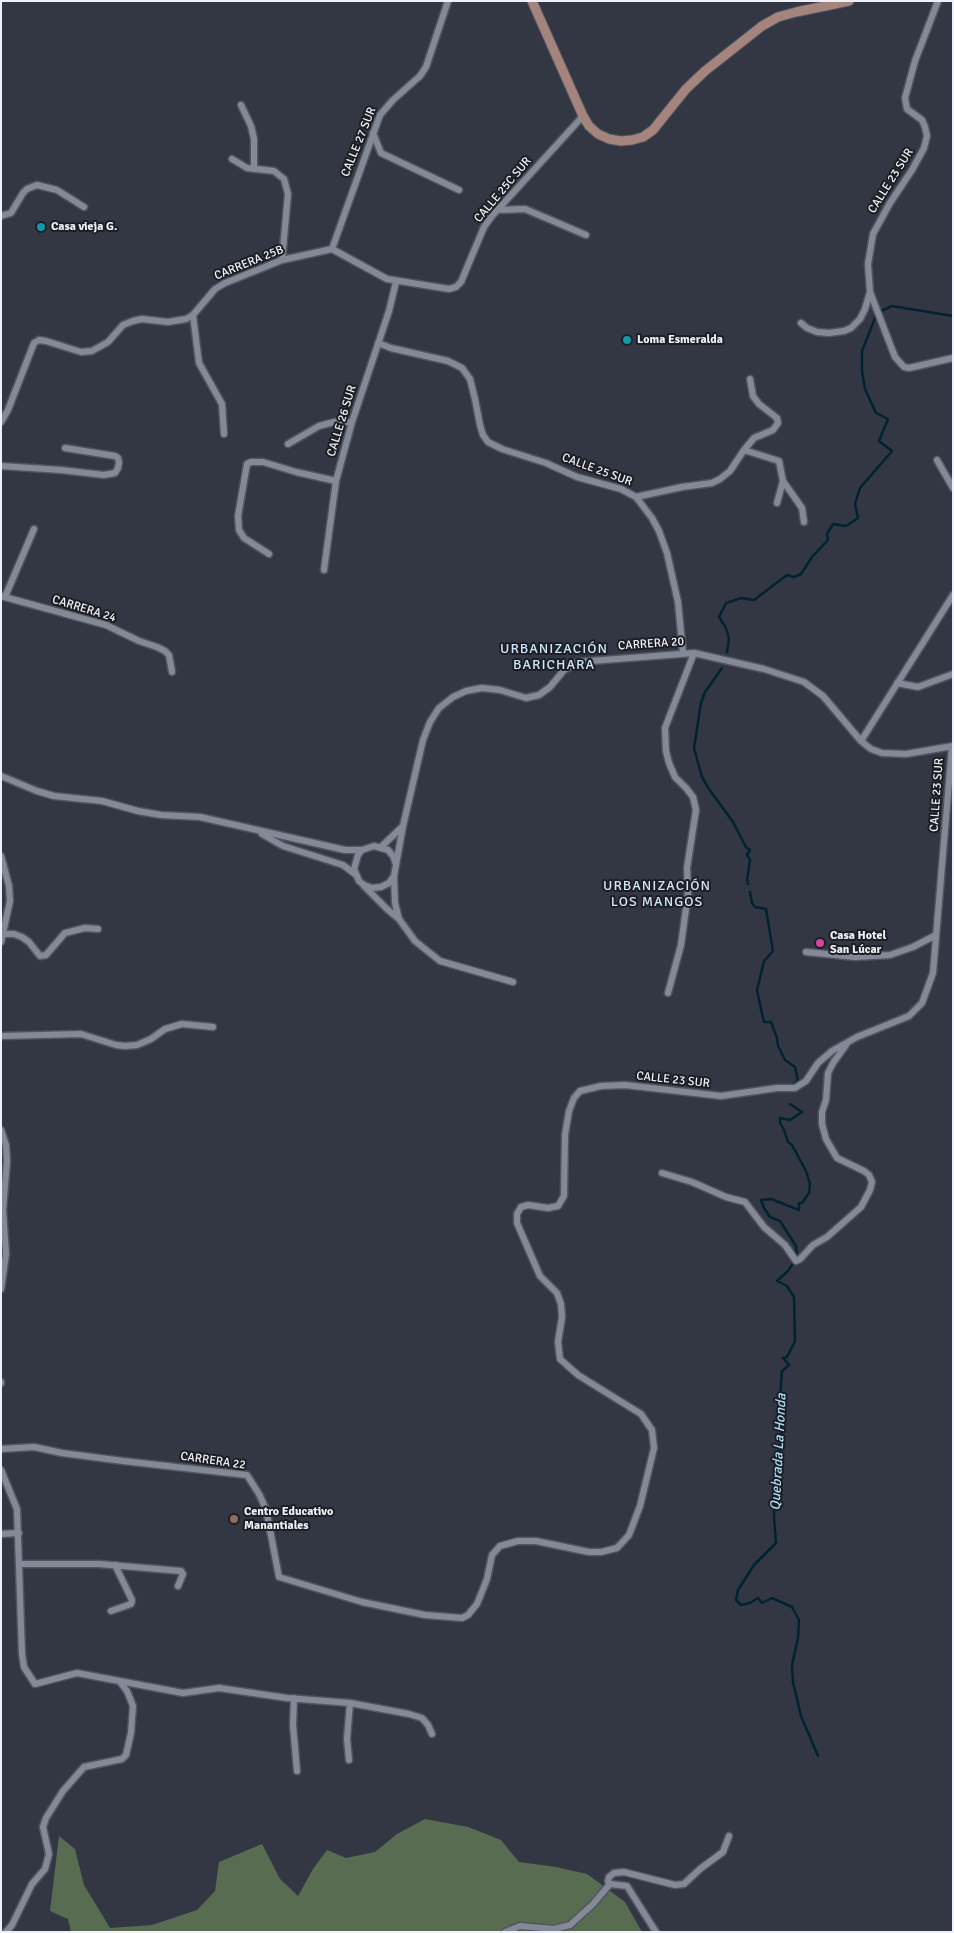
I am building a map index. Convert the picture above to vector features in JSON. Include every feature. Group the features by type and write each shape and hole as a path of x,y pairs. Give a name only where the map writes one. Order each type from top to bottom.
{"street":[{"name":"CALLE 27 SUR","path":"332,249 373,132 386,106 413,84 426,67 448,1"},
{"path":"532,1 589,126 598,134 609,139 626,141 643,137 653,130 686,89 705,71 762,26 796,12 849,1"},
{"name":"CALLE 23 SUR","path":"801,323 817,332 829,333 851,328 860,319 870,292 868,264 873,234 890,203 912,170 926,142 927,136 922,120 907,109 905,98 915,61 938,1"},
{"path":"241,105 251,126 254,139 254,169"},
{"name":"CALLE 25C SUR","path":"396,282 449,289 456,287 461,282 484,227 583,116"},
{"path":"373,132 381,153 459,190"},
{"path":"232,160 240,165 254,169 274,171 280,174 287,184 288,194 282,260"},
{"path":"1,216 11,213 23,193 27,189 37,186 57,190 84,207"},
{"path":"498,210 525,209 586,235"},
{"path":"332,249 396,282"},
{"name":"CARRERA 25B","path":"193,315 215,289 225,283 282,260 332,249"},
{"name":"CALLE 26 SUR","path":"324,570 336,481 352,422 389,311 396,282"},
{"path":"870,292 895,357 904,367 909,368 953,358"},
{"path":"1,422 8,410 34,343 39,340 81,352 92,351 108,342 123,325 133,321 179,321 193,315 199,363 222,404 224,434"},
{"name":"CALLE 25 SUR","path":"378,343 391,348 448,361 462,368 470,379 483,434 488,442 502,449 546,463 577,477 621,489 636,497 656,524 667,553 678,602 683,653"},
{"path":"636,497 720,479 730,471 754,438 773,430 778,423 776,418 753,396 750,379"},
{"path":"288,444 319,426 334,422 352,422"},
{"path":"1,466 61,470 104,476 115,473 118,468 119,462 115,456 65,448"},
{"path":"744,450 777,459 780,464 783,481 802,508 804,522"},
{"path":"937,460 953,488"},
{"path":"269,554 244,538 239,530 238,516 247,464 250,462 262,462 336,481"},
{"path":"777,503 783,481"},
{"path":"3,597 34,529"},
{"path":"861,741 953,595"},
{"name":"CARRERA 24","path":"3,597 106,625 139,641 157,647 169,655 172,672"},
{"path":"668,993 681,945 688,894 687,868 696,810 693,797 672,770 666,751 665,738 669,715 694,652"},
{"name":"CARRERA 20","path":"396,864 423,740 430,722 439,708 453,697 466,691 482,688 500,690 520,697 532,698 546,691 564,670 578,662 694,652 804,682 823,696 861,741 871,749 892,754 952,746"},
{"path":"896,683 918,687 953,674"},
{"name":"CALLE 23 SUR","path":"462,1618 468,1615 477,1604 487,1579 492,1555 500,1546 518,1541 536,1541 589,1552 609,1551 617,1548 629,1535 640,1506 654,1448 652,1430 641,1414 578,1375 560,1359 558,1342 562,1317 561,1304 557,1293 540,1276 517,1223 517,1214 521,1207 528,1205 548,1208 558,1206 564,1196 565,1135 569,1112 574,1098 580,1091 601,1086 625,1085 721,1096 776,1088 795,1088 806,1081 823,1059 832,1051 851,1040 909,1016 922,1003 933,973 952,746"},
{"path":"1,776 54,796 102,800 138,811 161,815 200,817 345,850 381,847 388,850 396,864 394,876 395,903 399,919"},
{"path":"381,847 403,826"},
{"path":"256,831 283,846 343,865 356,876 387,910 399,919 415,941 440,961 513,982"},
{"path":"356,876 355,862 362,850"},
{"path":"1,856 9,886 10,901 1,942"},
{"path":"364,885 372,888 381,887 389,883 394,876"},
{"path":"3,933 22,937 29,942 40,956 46,956 65,932 85,928 98,928"},
{"path":"806,952 855,957 890,955 913,947 936,935"},
{"path":"1,1036 81,1034 125,1046 137,1045 165,1030 182,1024 213,1027"},
{"path":"662,1173 692,1182 726,1197 745,1202 760,1222 785,1245 796,1261 800,1259 813,1245 827,1237 861,1207 872,1182 870,1175 864,1170 837,1158 826,1138 822,1124 828,1073 833,1062 851,1040"},
{"path":"1,1130 6,1146 7,1161 3,1210 6,1254 1,1289"},
{"name":"CARRERA 22","path":"1,1449 34,1447 62,1453 247,1475 260,1494 266,1510 279,1577 362,1602 425,1615 462,1618"},
{"path":"1,1470 18,1509 22,1654 24,1667 35,1684 77,1673 183,1692 218,1688 350,1703 422,1718 432,1734"},
{"path":"1,1534 19,1533"},
{"path":"20,1564 116,1566 181,1571 183,1574 178,1586"},
{"path":"111,1612 131,1604 132,1600 116,1566"},
{"path":"6,1932 12,1925 32,1884 45,1868 49,1854 43,1827 46,1818 64,1791 84,1767 122,1759 126,1754 131,1733 133,1706 127,1691 120,1682"},
{"path":"294,1698 293,1725 297,1771"},
{"path":"349,1760 347,1739 350,1703"},
{"path":"610,1884 608,1881 609,1877 614,1873 624,1872 675,1885 684,1884 723,1852 729,1836"},
{"path":"505,1932 520,1926 554,1929 570,1925 593,1904 610,1884"},
{"path":"610,1884 627,1886 656,1932"}],"green space":[{"path":"425,1819 468,1827 501,1840 519,1862 556,1867 587,1874 625,1902 642,1932 71,1932 68,1919 50,1911 59,1836 75,1849 84,1885 110,1928 152,1925 197,1910 215,1891 219,1862 262,1844 280,1879 298,1896 313,1869 327,1850 346,1858 375,1852 397,1834"}],"waterway":[{"name":"Quebrada La Honda","path":"727,652 729,639 726,628 719,617 726,603 741,598 754,600 787,575 794,577 801,574 812,557 828,540 827,534 833,524 846,526 858,518 855,504 860,488 892,451 879,441 888,419 876,413 865,389 862,371 862,351 877,313 892,306 953,316"},
{"name":"Quebrada La Honda","path":"722,668 705,692 701,703 694,748 702,777 733,822 746,847 750,850 747,855 750,860 748,884"},
{"name":"Quebrada La Honda","path":"750,892 752,903 755,907 766,909 773,951 764,961 757,990 762,1014 764,1022 771,1022 778,1046 785,1060 795,1067 798,1081 791,1086"},
{"name":"Quebrada La Honda","path":"790,1104 802,1112 790,1120 780,1118 780,1123 788,1142 792,1145 806,1171 810,1184 809,1193 802,1203 799,1203 799,1210 771,1199 761,1200 770,1217 780,1221 796,1246 797,1258 788,1271 777,1281 787,1286 794,1297 795,1341 787,1357 783,1358 789,1365 782,1371 780,1397 783,1417 775,1473 774,1518 776,1543 754,1565 738,1590 736,1600 741,1605 750,1603 758,1598 762,1603 772,1598 792,1607 799,1620 798,1638 792,1665 793,1682 801,1716 818,1756"}],"place":[{"name":"Casa vieja G.","path":"41,227"},
{"name":"Loma Esmeralda","path":"627,340"},
{"name":"Casa Hotel San Lúcar","path":"820,943"},
{"name":"Centro Educativo Manantiales","path":"234,1519"}],"district":[{"name":"URBANIZACIÓN BARICHARA","path":"554,658"},
{"name":"URBANIZACIÓN LOS MANGOS","path":"657,894"}]}
